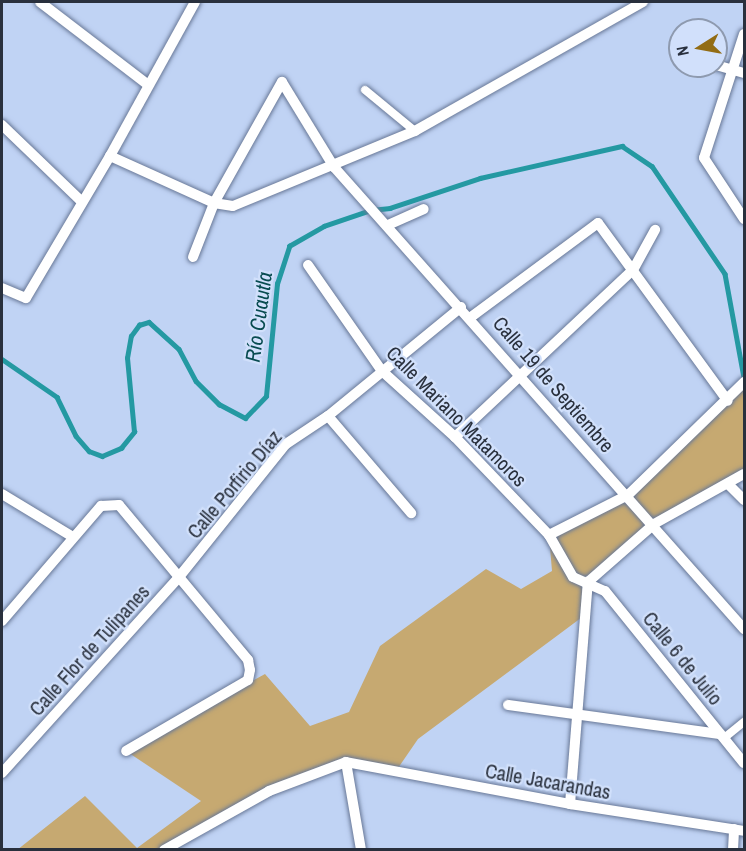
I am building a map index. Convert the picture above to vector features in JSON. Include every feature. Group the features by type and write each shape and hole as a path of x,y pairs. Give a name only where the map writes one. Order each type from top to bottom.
{"street":[{"path":"40,2 148,85"},
{"path":"2,288 26,298 110,156 195,2"},
{"path":"110,156 214,204 233,206 334,167 415,130 643,2"},
{"path":"744,34 740,72 704,158 744,219"},
{"name":"Calle 19 de Septiembre","path":"214,204 282,82 334,167 471,317 744,628"},
{"path":"365,90 415,130"},
{"path":"2,125 82,202"},
{"path":"193,257 214,204"},
{"path":"388,225 424,209"},
{"path":"471,317 598,223 728,401"},
{"path":"455,437 523,376 633,270 655,230"},
{"name":"Calle Mariano Matamoros","path":"308,265 382,371 455,437 549,535 573,577 588,582"},
{"name":"Calle Porfirio Díaz","path":"179,577 286,444 328,416 461,307"},
{"path":"549,535 628,495 728,401 744,382"},
{"path":"328,416 411,513"},
{"path":"570,804 588,582 654,524 744,474"},
{"path":"728,484 744,500"},
{"path":"2,494 73,537"},
{"path":"2,621 101,507 119,505 248,660 250,670 248,680 126,751"},
{"name":"Calle Flor de Tulipanes","path":"2,773 179,577"},
{"name":"Calle 6 de Julio","path":"588,582 605,591 744,763"},
{"path":"508,705 722,736 744,722"},
{"path":"164,849 269,791 346,762 361,849"},
{"name":"Calle Jacarandas","path":"346,762 570,804 739,830"},
{"path":"733,849 739,830"}],"shaded area":[{"path":"744,382 744,474 654,524 588,582 585,615 418,739 396,771 346,762 306,775 167,849 17,850 85,796 137,848 201,801 126,751 265,674 310,726 349,712 380,646 486,569 521,589 552,571 549,535 628,495"}],"waterway":[{"name":"Río Cuautla","path":"2,359 57,397 76,436 89,451 102,456 121,448 134,432 127,358 131,336 139,325 149,322 179,349 196,381 219,404 245,418 266,396 277,284 289,246 324,226 371,210 390,208 480,178 622,146 652,166 725,274 744,378"}]}
